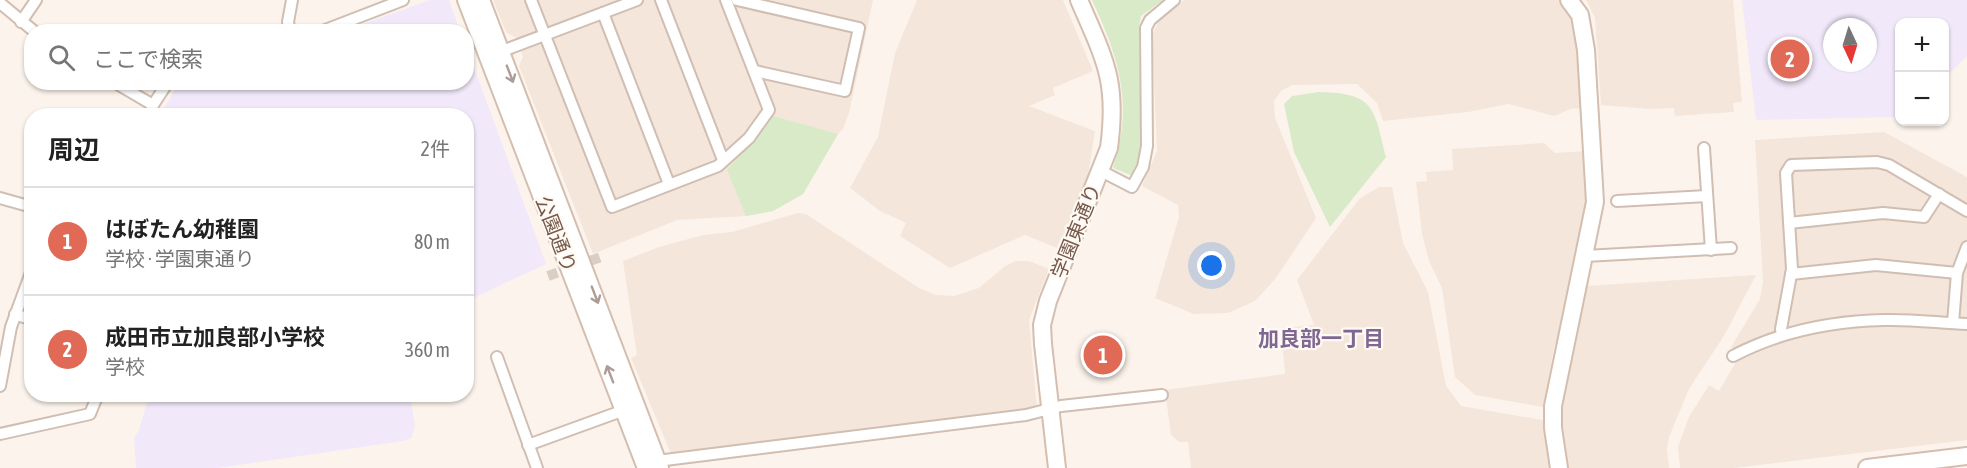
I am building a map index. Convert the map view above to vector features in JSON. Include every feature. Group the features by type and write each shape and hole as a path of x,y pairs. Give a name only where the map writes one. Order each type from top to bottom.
{"street":[{"path":"21,22 36,0"},
{"path":"288,24 292,0"},
{"path":"341,24 403,0"},
{"name":"公園通り","path":"466,0 494,54 630,408 655,466"},
{"name":"公園通り","path":"481,0 494,54"},
{"path":"531,0 612,207 718,166 748,138 770,110 726,0"},
{"path":"494,54 637,0"},
{"path":"661,0 723,160"},
{"path":"737,0 779,5 859,28 845,91 754,71"},
{"name":"学園東通り","path":"1057,468 1043,344 1044,317 1048,301 1101,171 1109,148 1113,121 1109,71 1079,0"},
{"path":"1101,171 1132,187 1143,167 1147,146 1146,28 1155,15 1174,0"},
{"path":"1558,468 1553,406 1595,202 1588,76 1582,26 1580,15 1569,0"},
{"path":"0,3 24,24"},
{"path":"603,13 669,184"},
{"path":"125,90 148,108"},
{"path":"152,108 163,90"},
{"path":"1704,148 1711,250"},
{"path":"1782,335 1781,329 1791,274 1786,173 1791,165 1877,162 1889,165 1967,211"},
{"path":"1789,223 1882,213 1924,217 1939,194"},
{"path":"1617,201 1707,196"},
{"path":"0,198 24,205"},
{"path":"1953,323 1957,273 1967,247"},
{"path":"1585,256 1731,248"},
{"path":"1791,274 1876,265 1957,273"},
{"path":"0,386 5,326 15,314 24,291"},
{"path":"15,314 24,317"},
{"path":"1733,356 1782,335 1866,321 1967,324"},
{"path":"497,357 537,468"},
{"path":"655,466 1026,415 1061,406 1162,395"},
{"path":"0,434 90,414 95,402"},
{"path":"528,445 630,408"},
{"path":"1867,468 1967,456"}],"shaded area":[{"path":"430,0 449,0 458,24 363,24"},
{"path":"493,0 873,0 849,113 843,129 803,194 773,211 746,216 677,220 593,254 519,66 523,57 519,45 516,38 506,32"},
{"path":"917,0 1063,0 1093,71 1053,88 1055,95 1029,106 1095,131 1088,176 1057,248 1025,235 950,268 900,236 906,223 880,211 850,188 878,137 895,53"},
{"path":"1184,0 1558,0 1568,10 1574,22 1578,41 1582,108 1571,109 1554,116 1509,104 1468,112 1383,121 1377,103 1357,84 1293,85 1282,90 1274,101 1275,118 1316,218 1276,278 1255,301 1228,313 1194,314 1155,298 1179,217 1178,205 1142,186 1157,151 1152,35 1162,14"},
{"path":"1586,0 1733,0 1742,102 1733,103 1734,112 1675,116 1674,108 1651,109 1601,105 1595,18"},
{"path":"1742,0 1967,0 1967,56 1949,74 1949,18 1895,18 1895,117 1756,120"},
{"path":"474,67 546,264 474,298 474,108 164,108 175,90 474,90"},
{"path":"1884,132 1967,177 1967,319 1797,327 1776,332 1735,349 1731,347 1760,299 1763,282 1755,140"},
{"path":"1544,143 1555,153 1586,151 1587,215 1568,307 1554,348 1543,407 1475,395 1455,377 1442,288 1429,261 1422,234 1416,182 1427,181 1426,172 1453,170 1452,149"},
{"path":"1379,187 1392,187 1403,243 1428,292 1446,386 1461,406 1548,421 1552,468 1191,468 1188,442 1179,442 1171,435 1165,390 1285,374 1281,328 1314,325 1297,280 1360,198"},
{"path":"798,213 806,214 919,288 936,295 954,296 979,288 1005,266 1016,261 1029,261 1049,269 1029,320 1037,409 671,454 631,358 637,355 623,261 659,247 703,235 732,232"},
{"path":"1756,275 1725,334 1689,389 1669,437 1667,449 1669,468 1565,468 1560,413 1586,286"},
{"path":"1867,325 1967,328 1967,440 1734,468 1680,468 1678,447 1689,417 1709,385 1719,391 1737,360 1791,337 1819,330"},
{"path":"411,402 415,426 411,438 403,441 218,468 136,468 134,438 139,430 147,403"}],"green space":[{"path":"1092,0 1163,0 1141,16 1139,26 1142,146 1141,162 1133,176 1113,168 1119,145 1123,102 1110,42"},
{"path":"1319,92 1351,96 1362,100 1369,106 1378,126 1386,157 1330,227 1294,152 1284,104 1292,96"},
{"path":"773,116 838,134 803,194 773,211 746,216 727,170"}],"tunnel":[{"path":"548,276 601,257"}],"place":[{"name":"成田市立加良部小学校","path":"1790,59"},
{"name":"はぼたん幼稚園","path":"1103,355"}],"district":[{"name":"加良部一丁目","path":"1321,339"}]}
